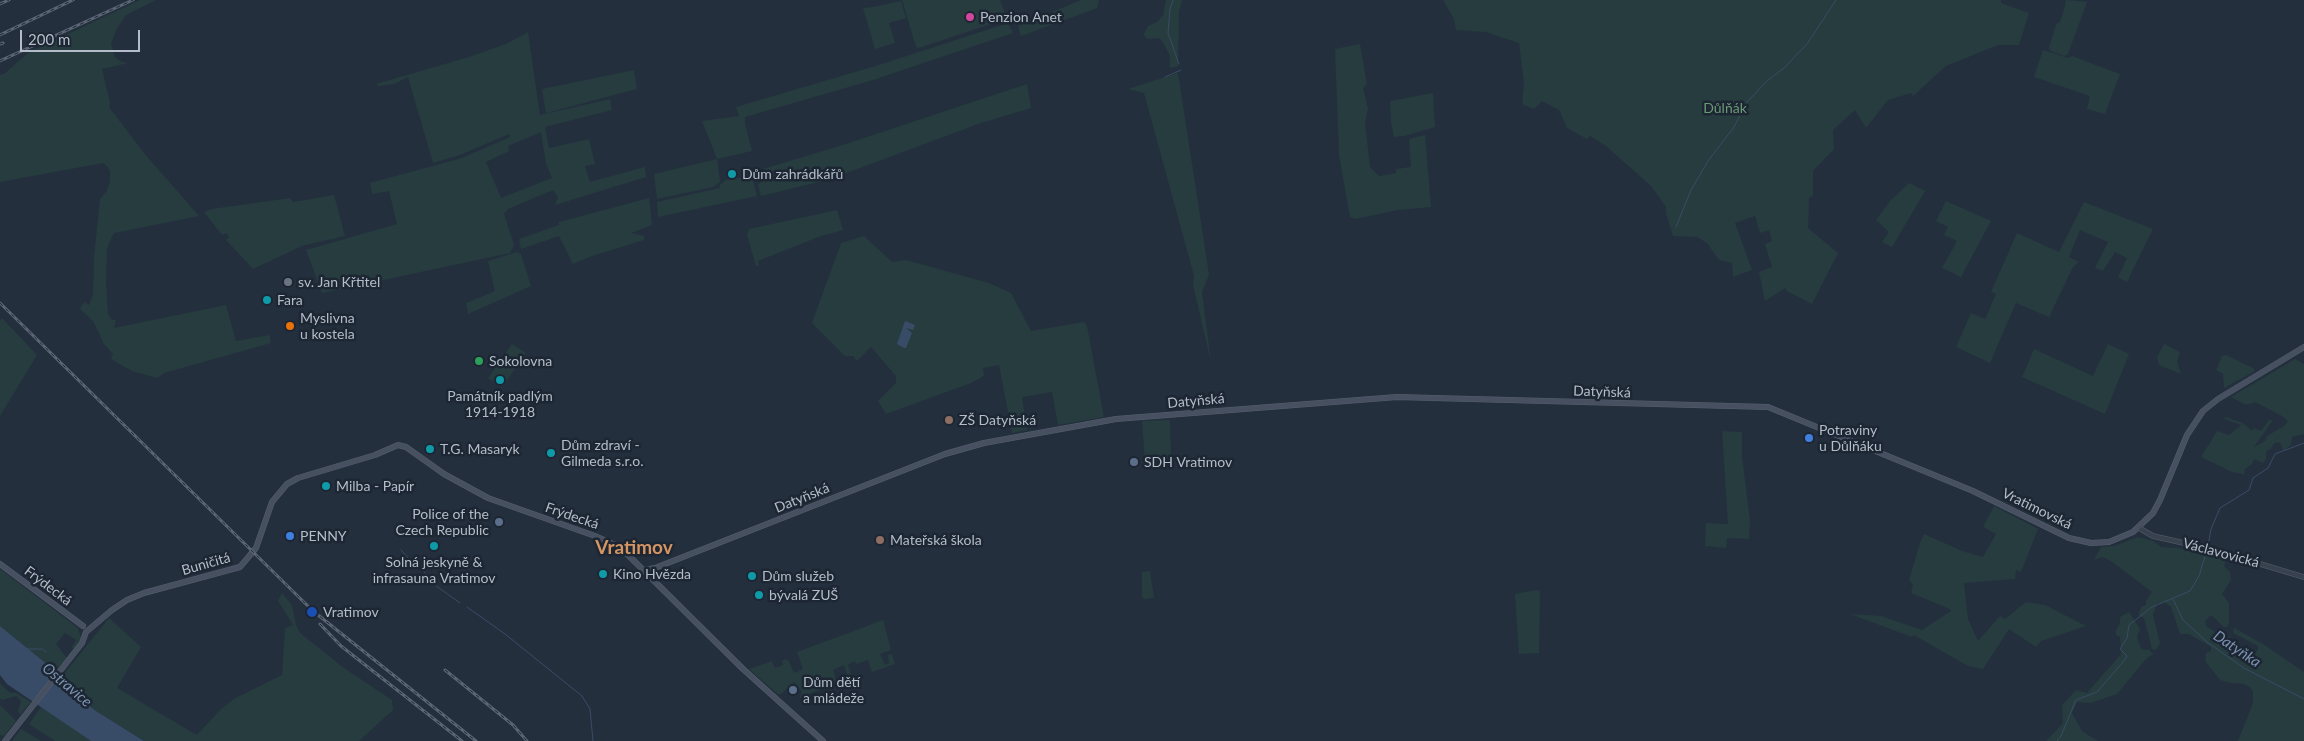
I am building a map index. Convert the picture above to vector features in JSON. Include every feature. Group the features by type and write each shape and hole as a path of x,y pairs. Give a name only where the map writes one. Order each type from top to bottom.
{"main road":[{"name":"Vratimovská","path":"1775,409 1973,491 2077,540 2091,543 2109,542 2122,538 2138,528 2158,504 2187,435 2203,411 2222,396 2304,347"},
{"name":"Datyňská","path":"645,570 655,568 952,452 984,443 1116,419 1397,397 1751,405 1775,409"},
{"name":"Frýdecká","path":"402,445 444,474 488,498 606,540 620,548 645,570 743,669 823,741"},
{"name":"Buničitá","path":"91,627 118,605 137,596 230,570 243,564 256,548 272,502 291,481 402,445"},
{"name":"Frýdecká","path":"0,564 83,626"},
{"path":"5,741 82,643 86,632 90,631 91,627 87,624 83,626 83,630 86,632"}],"street":[{"name":"Václavovická","path":"2138,528 2153,536 2207,548 2304,577"}],"green space":[{"path":"140,0 156,0 126,15 116,30 111,44 115,57 120,61 128,63 102,69 110,102 109,107 144,153 199,216 114,233 107,248 106,284 108,314 112,320 116,320 114,328 226,305 236,341 270,335 271,343 164,373 157,378 132,371 111,359 113,354 104,344 93,321 80,309 84,302 89,305 93,295 94,258 100,199 106,192 110,182 110,171 107,166 103,163 0,182 0,75 4,74 28,53"},
{"path":"902,0 1000,0 1006,16 1003,20 919,48 916,47"},
{"path":"1081,0 1099,0 1097,8 1021,36 1018,26"},
{"path":"1166,0 1182,0 1179,11 1178,66 1170,68 1170,56 1164,44 1159,38 1149,39 1144,34 1148,26 1157,22 1163,15"},
{"name":"Důlňák","path":"1443,0 2001,0 2001,3 2029,13 2019,45 1998,45 1946,66 1913,96 1911,93 1888,100 1866,128 1855,110 1833,130 1834,149 1813,171 1813,196 1809,198 1808,228 1838,253 1812,304 1787,291 1785,288 1765,301 1759,272 1772,267 1765,244 1772,241 1769,230 1760,233 1755,216 1735,223 1752,270 1733,277 1732,263 1719,260 1707,243 1697,237 1673,236 1666,207 1651,186 1606,146 1590,136 1587,139 1567,128 1559,110 1542,101 1534,109 1522,104 1524,83 1519,43 1486,32 1456,30 1454,19"},
{"path":"2066,0 2087,2 2068,54 2064,56 2051,51 2049,48 2056,24 2060,22"},
{"path":"901,1 906,18 889,23 895,43 875,49 863,8"},
{"path":"1008,23 1013,33 873,80 745,117 752,151 717,159 702,121 739,116 736,107 879,65"},
{"path":"528,32 540,115 610,99 612,110 545,127 549,148 589,139 595,164 585,166 590,182 645,167 646,177 555,205 558,197 553,190 508,209 504,214 514,245 510,253 322,293 306,250 397,224 389,191 372,194 370,183 462,158 510,137 509,134 460,155 433,163 408,77 394,84 378,86 376,84 469,57 506,44","holes":["541,132 546,164 552,178 501,198 486,162 509,151 508,146"]},
{"path":"1360,44 1367,84 1363,88 1368,109 1365,122 1370,167 1379,176 1396,173 1396,169 1411,167 1409,139 1425,135 1431,207 1398,210 1355,219 1350,217 1339,155 1335,49"},
{"path":"2043,50 2068,58 2072,56 2120,74 2105,114 2087,109 2090,96 2034,77"},
{"path":"634,70 637,89 546,113 542,89"},
{"path":"1178,73 1209,275 1202,292 1211,362 1193,285 1194,276 1144,93 1128,89"},
{"path":"1027,84 1031,108 981,123 819,182 761,196 758,185 762,181 763,169 846,144"},
{"path":"1433,93 1435,127 1394,137 1390,101"},
{"path":"717,159 720,182 713,187 657,199 654,174"},
{"path":"752,176 757,196 658,217 657,202 720,188 720,185 726,180"},
{"path":"1909,183 1925,191 1892,247 1882,242 1889,232 1876,220 1891,200"},
{"path":"334,195 345,236 302,246 253,269 226,240 229,238 227,233 222,235 204,212 212,209 290,198 293,202"},
{"path":"649,198 652,225 631,233 644,236 644,240 573,264 559,236 521,249 519,239 559,225 559,222"},
{"path":"1946,201 1991,221 1961,277 1942,268 1957,241 1944,235 1948,227 1936,221"},
{"path":"2084,202 2153,229 2127,282 2118,277 2127,258 2115,252 2103,271 2095,268 2108,242 2080,230 2069,257 2079,262 2073,267 2049,317 2016,303 1990,363 1956,347 1971,313 1985,319 1996,294 1991,292 2017,233 2059,252"},
{"path":"837,210 843,230 821,236 758,261 759,266 756,266 747,235 749,229"},
{"path":"864,236 892,262 906,260 989,283 1011,293 1031,331 1084,322 1087,326 1104,417 1058,425 1052,392 1022,397 1027,430 1012,433 999,365 983,368 984,376 971,383 886,414 878,401 896,383 896,376 871,347 857,361 853,356 845,356 812,323 841,243"},
{"path":"517,252 521,254 531,286 468,314 466,303 495,291 488,261"},
{"path":"2,318 37,355 0,416 0,321"},
{"path":"512,344 526,353 503,386 500,386 488,378"},
{"path":"2108,344 2129,354 2105,414 2022,377 2034,349 2093,376"},
{"path":"2164,344 2180,352 2177,362 2181,374 2159,365 2157,357"},
{"path":"2226,355 2253,368 2255,371 2224,388 2223,374 2216,370 2222,356"},
{"path":"2295,359 2304,364 2304,434 2292,437 2291,445 2283,451 2280,442 2274,443 2271,449 2266,451 2266,459 2263,463 2254,459 2252,464 2245,469 2244,474 2232,472 2201,457 2217,431 2229,435 2241,425 2224,419 2225,417 2243,423 2252,431 2254,428 2261,431 2269,420 2273,420 2254,447 2265,441 2267,436 2284,426 2288,421 2282,416 2255,402 2244,404 2231,397"},
{"path":"1170,420 1171,459 1145,463 1142,421"},
{"path":"1722,431 1742,432 1742,456 1750,520 1749,539 1727,538 1726,548 1705,546 1706,523 1728,524"},
{"path":"1994,506 2038,529 2021,572 2016,570 2015,579 1964,583 1968,619 1978,641 2000,616 2005,619 2026,602 2045,605 2086,626 2041,641 2036,647 2009,629 1983,669 1968,666 1914,635 1912,637 1850,614 1881,616 1922,630 1951,611 1911,593 1913,585 1909,580 1920,543 1924,534 1962,551 1983,557 1996,534 1983,527"},
{"path":"2138,537 2153,541 2161,547 2185,550 2191,546 2222,554 2227,558 2224,566 2230,572 2231,580 2222,594 2229,603 2229,623 2227,627 2224,627 2211,615 2205,621 2206,626 2218,634 2223,631 2222,640 2227,636 2231,637 2230,648 2245,661 2258,650 2258,646 2233,633 2234,628 2263,644 2304,672 2304,741 2238,741 2253,703 2253,692 2250,687 2244,684 2220,680 2205,661 2206,653 2211,651 2211,647 2189,634 2180,634 2171,607 2164,602 2157,604 2153,614 2160,643 2156,650 2152,649 2144,618 2139,616 2139,613 2141,607 2146,605 2146,601 2152,592 2111,561 2102,557 2094,560 2101,547 2114,546"},
{"path":"0,569 78,628 81,638 75,648 71,648 76,640 65,633 56,644 67,658 53,673 48,665 0,626"},
{"path":"1150,571 1154,598 1144,599 1142,597 1142,572"},
{"path":"1540,591 1539,653 1519,654 1515,594"},
{"path":"282,593 292,605 296,625 300,633 344,668 392,700 393,710 359,741 144,741 96,711 59,680 109,618 141,647 117,688 197,735 221,709 234,699 282,675 285,628 293,625 278,601"},
{"path":"2129,612 2140,629 2137,637 2141,649 2149,650 2153,654 2146,659 2117,694 2091,703 2077,702 2072,713 2082,731 2098,741 2046,741 2063,723 2062,705 2076,690 2087,693 2121,654 2120,637 2116,635 2116,630 2120,624 2120,617"},
{"path":"883,620 891,650 880,654 885,665 889,663 888,655 892,654 895,664 872,672 868,660 856,664 855,661 848,665 853,679 849,680 844,665 833,670 837,683 799,698 802,692 794,682 781,694 778,694 749,669 772,661 775,668 783,665 782,661 786,659 788,661 788,659 794,673 803,669 797,652"},
{"path":"0,683 10,693 16,693 31,702 20,715 18,711 21,701 16,696 2,700 0,698"},
{"path":"0,705 16,721 4,736 0,735"},
{"path":"41,707 91,741 55,741 29,724"},
{"path":"21,729 41,741 12,741"}],"water":[{"path":"905,321 915,325 913,330 906,328 912,333 906,348 904,348 897,344"},
{"path":"0,626 48,665 64,686 96,711 144,741 91,741 7,684 0,675"}],"waterway":[{"path":"1173,0 1170,9 1168,33 1179,64"},
{"path":"1676,227 1691,190 1708,161 1734,127 1747,102 1807,44 1836,0"},
{"path":"1165,77 1181,70"},
{"path":"2208,546 2211,529 2220,508 2249,490 2253,478 2268,468 2275,454 2304,443"},
{"path":"401,550 409,559 418,564 435,585 460,603"},
{"path":"2057,741 2061,736 2076,700 2097,692 2127,656 2120,649 2127,638 2129,625 2152,607 2190,591 2199,576 2207,550"},
{"name":"Datyňka","path":"2173,599 2183,620 2207,642 2244,668 2304,699"},
{"path":"467,607 505,634 582,696 590,709 593,741"},
{"path":"28,649 42,649 46,652"}],"railway":[{"path":"0,4 9,0"},
{"path":"0,35 73,0"},
{"path":"0,61 133,0"},
{"path":"0,303 313,611 476,741"},
{"path":"320,624 341,646 462,741"},
{"path":"445,670 513,725 527,741"}],"place":[{"name":"Penzion Anet","path":"970,17"},
{"name":"Dům zahrádkářů","path":"732,174"},
{"name":"sv. Jan Křtitel","path":"288,282"},
{"name":"Fara","path":"267,300"},
{"name":"Myslivna u kostela","path":"290,326"},
{"name":"Sokolovna","path":"479,361"},
{"name":"Památník padlým 1914-1918","path":"500,380"},
{"name":"ZŠ Datyňská","path":"949,420"},
{"name":"Potraviny u Důlňáku","path":"1809,438"},
{"name":"T.G. Masaryk","path":"430,449"},
{"name":"Dům zdraví - Gilmeda s.r.o.","path":"551,453"},
{"name":"SDH Vratimov","path":"1134,462"},
{"name":"Milba - Papír","path":"326,486"},
{"name":"Police of the Czech Republic","path":"499,522"},
{"name":"PENNY","path":"290,536"},
{"name":"Mateřská škola","path":"880,540"},
{"name":"Solná jeskyně & infrasauna Vratimov","path":"434,546"},
{"name":"Kino Hvězda","path":"603,574"},
{"name":"Dům služeb","path":"752,576"},
{"name":"bývalá ZUŠ","path":"759,595"},
{"name":"Vratimov","path":"312,612"},
{"name":"Dům dětí a mládeže","path":"793,690"}],"district":[{"name":"Vratimov","path":"634,548"}],"water label":[{"name":"Ostravice","path":"67,685"}]}
